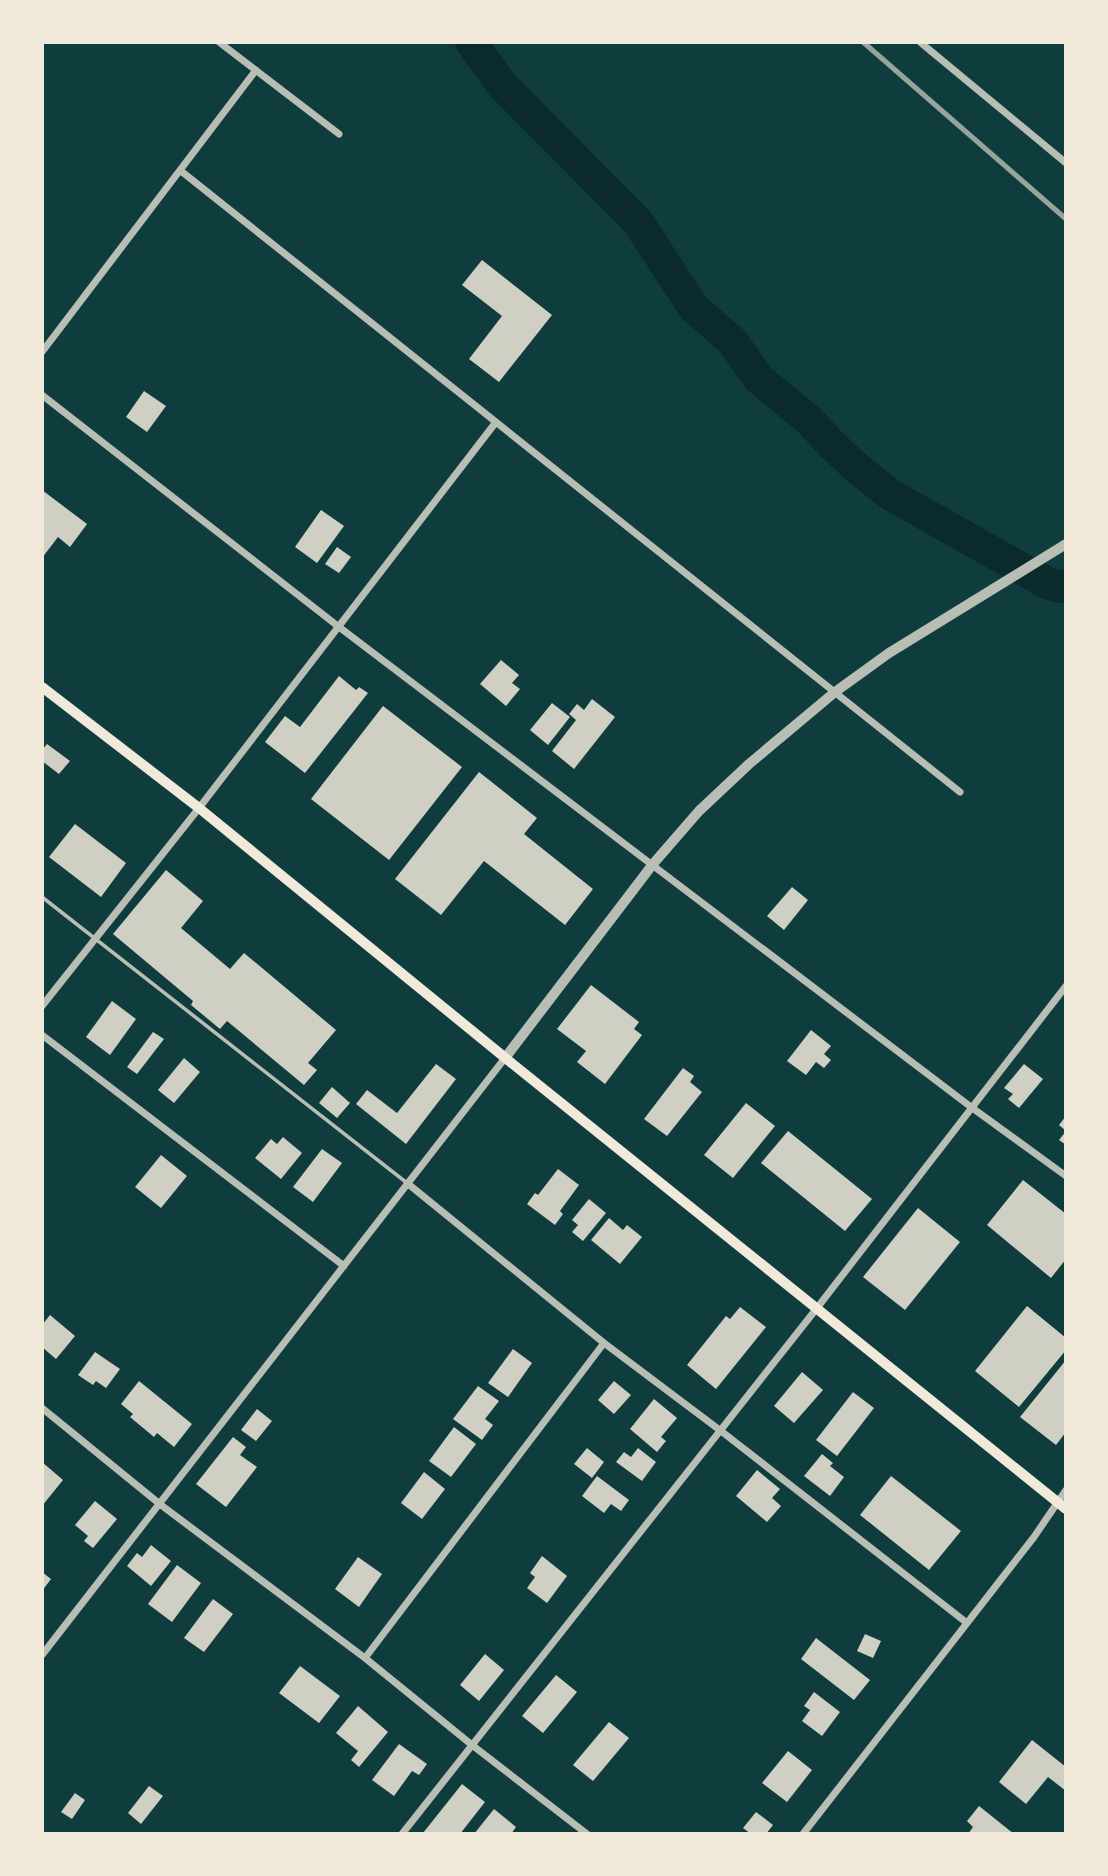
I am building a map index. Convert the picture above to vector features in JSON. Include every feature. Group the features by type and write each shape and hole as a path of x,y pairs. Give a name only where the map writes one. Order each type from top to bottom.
{"main road":[{"path":"42,687 199,808 1062,1506"}],"street":[{"path":"219,42 339,134"},
{"path":"920,42 1066,163"},
{"path":"42,352 256,70"},
{"path":"181,171 960,792"},
{"path":"42,395 338,627 971,1107 1066,1176"},
{"path":"42,1006 199,808 496,422"},
{"path":"42,1655 653,864 699,811 749,764 835,692 889,653 1066,544"},
{"path":"401,1834 721,1431 1066,986"},
{"path":"42,1035 344,1265"},
{"path":"407,1183 604,1343 967,1623"},
{"path":"365,1658 604,1343"},
{"path":"42,1408 161,1504 365,1658 587,1834"},
{"path":"803,1834 1062,1506 1066,1490"}],"lane":[{"path":"42,897 407,1183"}],"building":[{"path":"482,260 552,315 499,382 469,359 502,316 462,285"},
{"path":"144,391 166,406 147,432 126,417"},
{"path":"42,490 87,524 70,547 58,537 42,558"},
{"path":"321,510 344,526 317,563 295,547"},
{"path":"337,547 351,557 339,573 325,564"},
{"path":"501,660 519,675 512,683 520,689 506,706 480,684"},
{"path":"339,676 356,690 359,687 368,693 305,773 265,742 285,716 300,727"},
{"path":"592,699 615,717 574,769 552,751 576,720 569,714 577,704 584,710"},
{"path":"552,703 570,717 548,745 530,730"},
{"path":"383,706 462,767 389,860 311,799"},
{"path":"47,744 70,761 59,774 42,761 42,750"},
{"path":"479,772 537,818 524,834 593,889 565,925 484,861 441,915 395,879"},
{"path":"75,824 126,863 101,897 49,857"},
{"path":"166,870 203,901 181,928 230,969 244,953 336,1030 308,1063 317,1070 304,1085 227,1021 220,1029 191,1005 193,1001 113,934"},
{"path":"792,887 808,900 784,930 767,916"},
{"path":"591,985 639,1022 634,1029 642,1035 605,1084 577,1062 586,1051 557,1029"},
{"path":"112,1001 136,1019 110,1055 86,1037"},
{"path":"811,1030 831,1046 824,1054 831,1060 824,1068 816,1062 806,1075 787,1061"},
{"path":"153,1032 164,1039 137,1074 127,1067"},
{"path":"184,1058 200,1072 174,1103 158,1090"},
{"path":"436,1064 456,1079 406,1144 356,1104 367,1090 397,1113"},
{"path":"1024,1064 1043,1079 1019,1108 1008,1099 1013,1094 1004,1088"},
{"path":"683,1068 694,1076 690,1082 702,1092 667,1136 644,1119"},
{"path":"332,1087 350,1103 337,1118 319,1103"},
{"path":"746,1103 775,1126 733,1178 704,1155"},
{"path":"1066,1116 1066,1131 1059,1125"},
{"path":"788,1131 872,1199 845,1231 761,1163"},
{"path":"1066,1131 1066,1145 1059,1140"},
{"path":"283,1137 302,1153 281,1179 255,1158 271,1139 277,1144"},
{"path":"322,1149 342,1163 313,1202 293,1187"},
{"path":"161,1155 187,1176 161,1208 135,1187"},
{"path":"558,1169 579,1185 560,1211 563,1214 555,1225 527,1204 535,1193 538,1195"},
{"path":"1023,1180 1066,1214 1066,1259 1051,1278 987,1225"},
{"path":"589,1199 606,1213 583,1241 572,1232 578,1225 572,1220"},
{"path":"918,1208 960,1242 905,1310 863,1277"},
{"path":"609,1218 623,1230 627,1225 642,1237 620,1264 591,1240"},
{"path":"1027,1306 1066,1338 1066,1350 1019,1407 975,1371"},
{"path":"740,1307 766,1327 716,1389 687,1365 726,1316 730,1319"},
{"path":"50,1315 75,1336 56,1359 42,1347 42,1325"},
{"path":"513,1349 532,1363 508,1397 488,1383"},
{"path":"95,1352 120,1369 106,1388 96,1381 93,1385 78,1375"},
{"path":"1066,1360 1066,1432 1056,1445 1020,1417"},
{"path":"802,1372 823,1390 794,1423 774,1406"},
{"path":"139,1381 192,1424 174,1447 157,1433 154,1437 130,1417 133,1414 121,1404"},
{"path":"614,1381 631,1395 614,1414 598,1400"},
{"path":"478,1386 499,1401 485,1419 493,1425 482,1440 453,1419"},
{"path":"853,1392 874,1408 837,1456 816,1440"},
{"path":"654,1399 677,1418 661,1437 666,1441 657,1452 630,1429"},
{"path":"257,1409 272,1421 256,1441 241,1430"},
{"path":"454,1427 476,1444 451,1477 429,1461"},
{"path":"233,1437 246,1447 240,1455 257,1467 226,1507 196,1484"},
{"path":"587,1448 604,1462 592,1478 574,1464"},
{"path":"638,1448 656,1462 642,1481 616,1462 624,1452 631,1457"},
{"path":"822,1454 833,1463 830,1466 844,1477 830,1496 804,1476"},
{"path":"42,1462 63,1480 42,1506"},
{"path":"757,1470 780,1489 772,1498 781,1506 767,1522 736,1496"},
{"path":"424,1472 445,1489 422,1519 401,1503"},
{"path":"597,1476 629,1500 621,1511 611,1504 604,1513 582,1496"},
{"path":"891,1476 961,1531 929,1570 860,1515"},
{"path":"95,1501 117,1519 93,1548 84,1541 88,1536 75,1525"},
{"path":"151,1545 171,1561 151,1586 127,1566 137,1553 142,1557"},
{"path":"542,1556 567,1576 547,1603 527,1588 535,1577 530,1573"},
{"path":"358,1557 382,1574 359,1607 335,1589"},
{"path":"177,1565 201,1583 172,1622 148,1604"},
{"path":"42,1572 51,1579 42,1591"},
{"path":"213,1599 233,1614 204,1652 184,1638"},
{"path":"865,1634 881,1641 873,1658 857,1651"},
{"path":"816,1638 870,1680 854,1700 801,1659"},
{"path":"485,1654 504,1670 479,1701 460,1685"},
{"path":"300,1666 340,1696 319,1723 279,1693"},
{"path":"556,1675 577,1692 543,1733 522,1716"},
{"path":"814,1692 840,1712 822,1736 802,1721 810,1710 804,1706"},
{"path":"358,1706 388,1732 359,1767 351,1760 358,1751 336,1733"},
{"path":"609,1722 629,1738 593,1781 573,1765"},
{"path":"1032,1740 1066,1767 1066,1791 1048,1777 1026,1804 999,1782"},
{"path":"399,1744 427,1764 419,1775 412,1771 394,1796 372,1780"},
{"path":"788,1751 812,1770 787,1802 762,1783"},
{"path":"462,1784 485,1802 460,1834 424,1834 423,1833"},
{"path":"149,1786 163,1796 141,1824 128,1813"},
{"path":"75,1793 85,1800 72,1819 61,1812"},
{"path":"979,1806 1014,1834 968,1834 973,1827 967,1821"},
{"path":"494,1809 516,1827 511,1834 474,1834"},
{"path":"756,1812 773,1825 766,1834 751,1834 743,1828"}],"waterway":[{"path":"471,42 502,85 637,221 694,308 733,342 758,378 810,421 858,469 891,495 1047,583 1058,587 1066,585"}],"railway":[{"path":"863,42 1066,219"}]}
